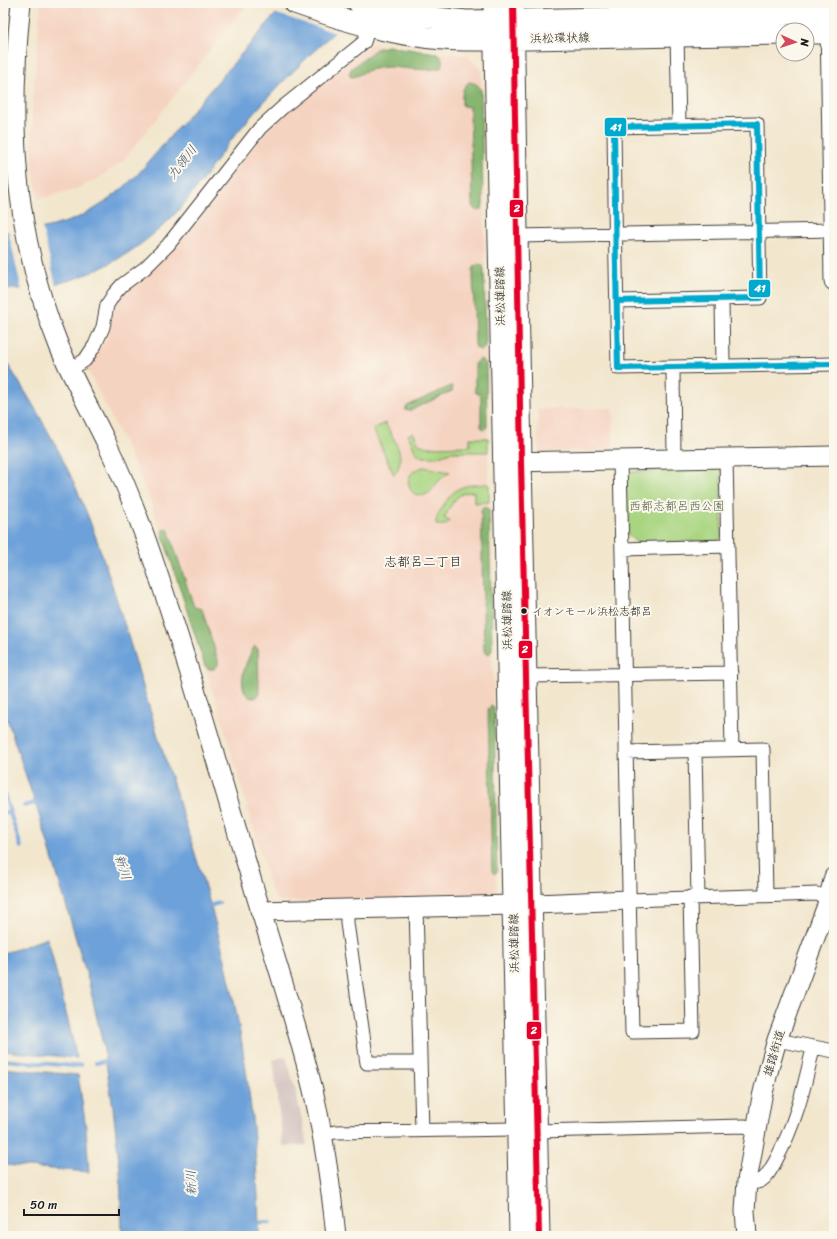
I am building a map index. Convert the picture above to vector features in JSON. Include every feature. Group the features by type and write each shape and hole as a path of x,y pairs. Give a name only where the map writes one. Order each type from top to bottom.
{"main road":[{"name":"浜松環状線","path":"295,3 366,15 407,14 444,19 504,21 677,36 775,34"},
{"name":"浜松環状線","path":"504,21 668,10 832,19"},
{"path":"815,29 832,19"},
{"name":"浜松雄踏線","path":"504,21 517,236 512,462 527,676 522,904"},
{"name":"浜松雄踏線","path":"504,21 527,1130 520,1236"},
{"name":"浜松雄踏線","path":"527,1130 539,1236"}],"street":[{"path":"21,3 17,45 14,110 16,158 24,223 32,261 42,299 57,341 113,458 147,544 206,728 307,1065 322,1135 336,1236"},
{"path":"70,370 85,360 95,345 103,327 108,305 114,294 122,285 145,268 168,245 260,128 283,107 364,42 366,15"},
{"path":"832,19 834,281"},
{"path":"677,36 679,125"},
{"path":"617,301 760,298 757,124 614,127 618,368 834,364"},
{"path":"517,236 834,230"},
{"path":"722,299 723,366"},
{"path":"672,367 674,459"},
{"path":"512,462 834,456"},
{"path":"726,458 732,749"},
{"path":"620,460 632,1032 693,1031 695,750"},
{"path":"622,549 728,546"},
{"path":"527,676 731,673"},
{"path":"626,752 763,749 766,895"},
{"path":"260,910 522,904 817,894 832,885"},
{"name":"雄踏街道","path":"748,1236 745,1212 748,1181 756,1128 766,1082 777,1040 832,885"},
{"path":"416,907 422,1131"},
{"path":"347,908 347,923 368,1063 420,1063"},
{"path":"777,1040 834,1051"},
{"path":"748,1181 757,1182 764,1178 771,1169 782,1148 800,1104 813,1048"},
{"path":"322,1135 335,1132 744,1126 756,1128"}],"shaded area":[{"path":"41,3 241,3 246,5 123,161 97,179 76,189 38,199 33,169 32,109"},
{"path":"372,43 421,52 467,55 481,69 497,888 488,897 281,902 273,896 225,730 166,545 150,501 132,459 87,368 106,339 114,308 119,298 149,273 173,250 255,145 275,122"},
{"path":"613,408 613,451 538,452 537,409"},
{"path":"286,1056 296,1092 307,1145 283,1146 273,1060"}],"green space":[{"path":"388,46 436,53 442,59 442,67 424,70 385,67 366,71 353,77 349,75 351,69 376,49"},
{"path":"469,82 479,86 481,90 483,204 482,209 478,211 474,209 472,205 470,107 463,106 462,104 463,89"},
{"path":"479,264 483,266 484,270 486,343 484,348 481,350 476,348 475,344 473,270 475,266"},
{"path":"480,359 486,364 487,427 484,429 481,427 481,395 475,392 475,365"},
{"path":"451,386 453,387 452,391 409,411 405,410 407,406"},
{"path":"385,423 400,455 400,462 394,475 373,429"},
{"path":"413,432 419,444 427,447 470,446 470,438 488,438 488,452 450,452 437,457 422,457 416,453 408,435"},
{"path":"424,467 450,472 441,479 430,492 421,496 411,491 409,480 411,475 416,470"},
{"name":"西都志都呂西公園","path":"718,467 721,471 722,536 718,541 637,543 626,533 625,478 631,472"},
{"path":"489,484 489,502 474,503 474,492 463,494 452,503 444,518 449,521 446,525 436,525 442,508 451,495 456,491 466,486"},
{"path":"485,507 489,510 492,650 489,654 484,650 481,511 482,508"},
{"path":"164,528 168,529 194,607 202,609 218,660 218,665 214,669 209,669 205,666 162,533"},
{"path":"255,646 258,649 259,692 257,697 253,698 249,697 245,692 243,688 243,680 246,664"},
{"path":"491,706 494,708 497,872 494,874 492,871 488,709"}],"water":[{"name":"九領川","path":"289,3 360,9 311,54 265,101 236,134 182,206 156,232 137,247 117,260 73,279 27,289 3,289 3,232 43,228 78,218 109,199 124,187 139,173 274,16"},
{"name":"新川","path":"3,357 50,434 88,516 116,597 209,900 224,956 239,1025 253,1130 259,1236 122,1236 120,1170 113,1107 103,1045 89,983 43,827 3,707"},
{"path":"47,938 77,1058 3,1051 3,954"},
{"path":"3,1068 78,1075 86,1128 89,1172 3,1165"}],"pier":[{"path":"286,3 370,3 336,33 274,13"},
{"path":"42,227 56,286 22,291 8,230"}],"waterway":[{"path":"3,791 21,847"},
{"path":"24,806 39,802"},
{"path":"3,813 11,811"},
{"path":"206,907 219,903"},
{"path":"3,1060 74,1066 81,1065"},
{"path":"96,1063 110,1060"},
{"path":"254,1223 270,1222"}],"transit line":[{"name":"2","path":"513,3 521,462 539,1236"},
{"name":"41","path":"617,301 760,298 757,124 614,127 618,368 834,364"}],"place":[{"name":"イオンモール浜松志都呂","path":"524,611"}],"district":[{"name":"志都呂二丁目","path":"423,561"}]}
